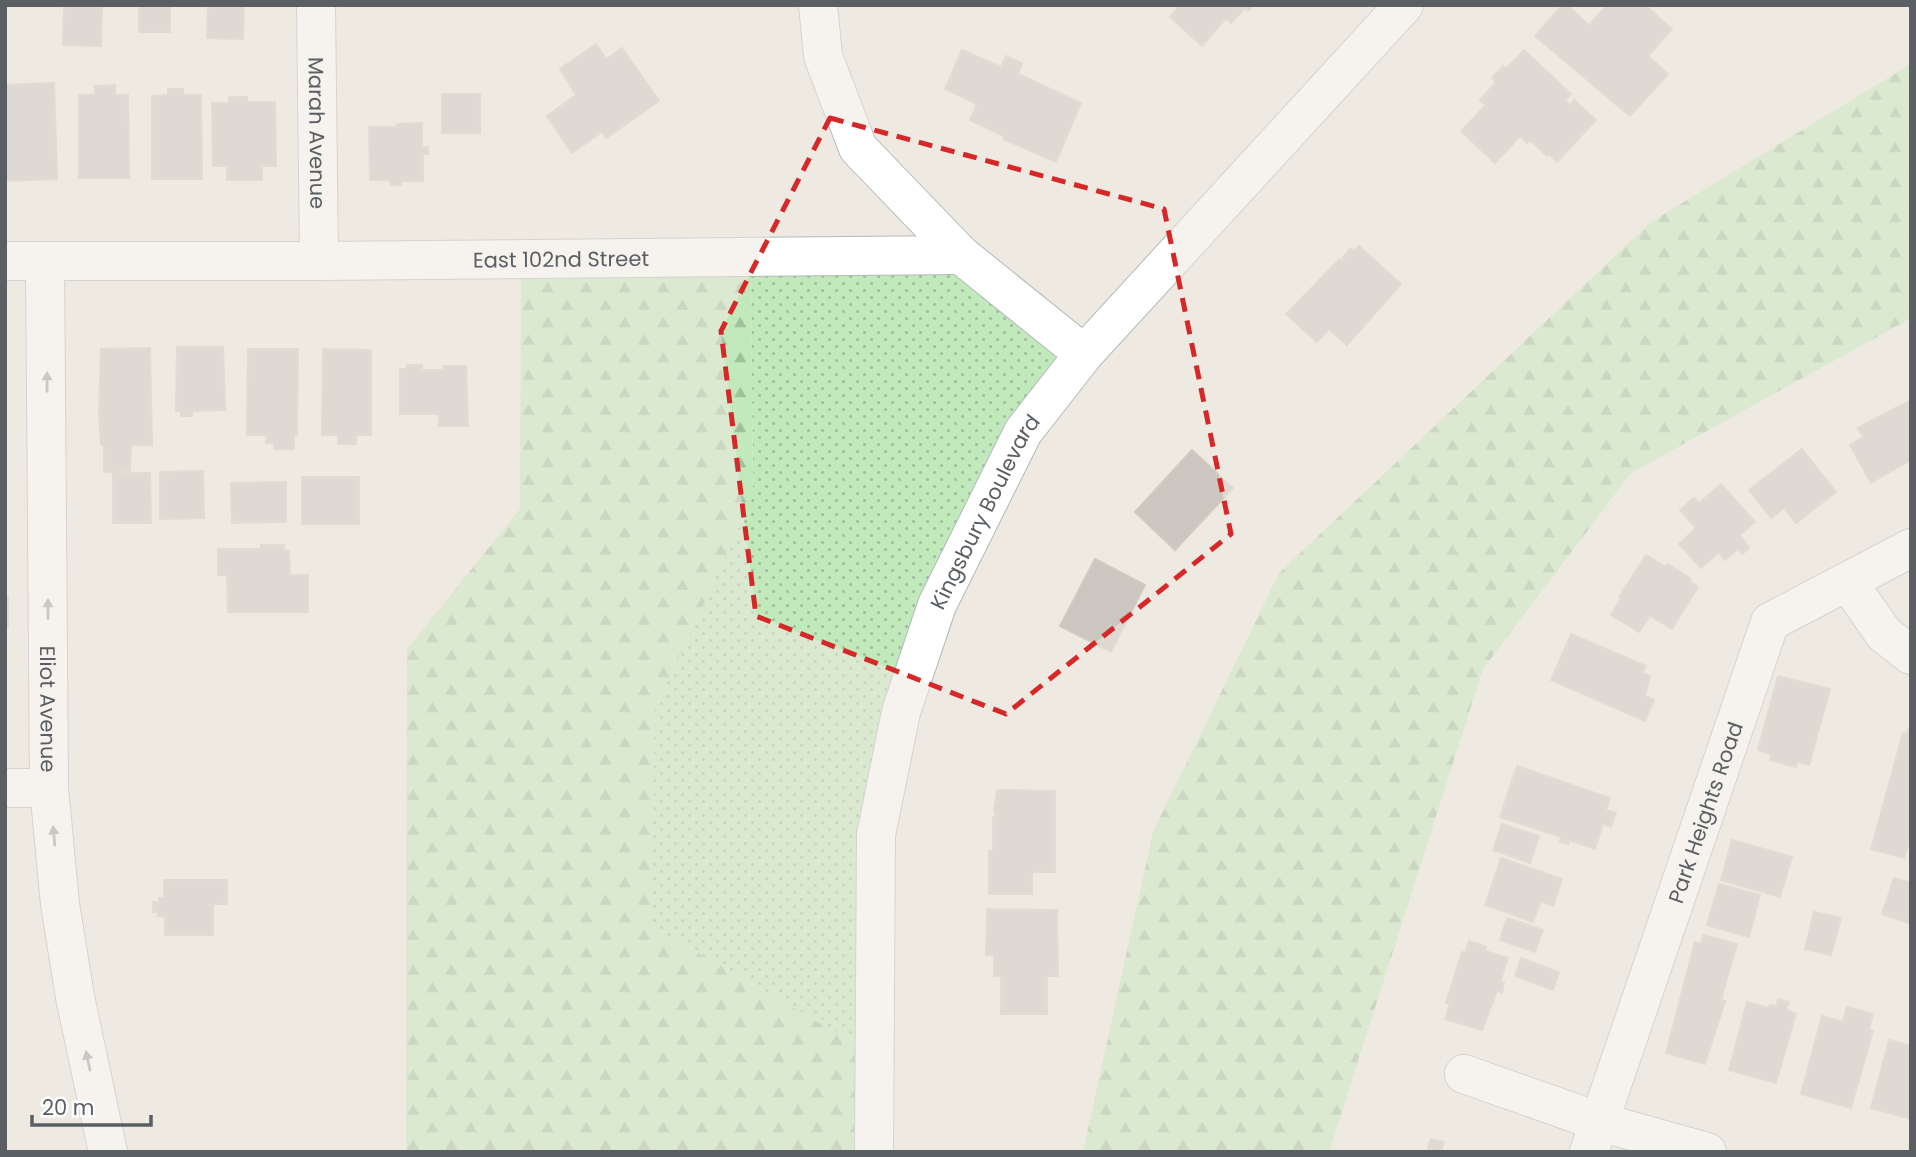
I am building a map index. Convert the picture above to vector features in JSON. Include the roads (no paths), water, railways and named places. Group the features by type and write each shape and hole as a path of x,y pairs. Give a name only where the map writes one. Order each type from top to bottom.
{"street":[{"name":"Marah Avenue","path":"316,5 319,261"},
{"path":"818,5 823,56 858,148 961,255 1084,354"},
{"name":"Kingsbury Boulevard","path":"874,1152 876,835 901,712 937,605 1023,432 1084,354 1404,5"},
{"name":"East 102nd Street","path":"5,261 961,255"},
{"name":"Eliot Avenue","path":"45,261 49,788 60,904 75,997 108,1152"},
{"name":"Park Heights Road","path":"1594,1137 1770,622 1911,548"},
{"path":"1848,582 1884,634 1911,655"},
{"path":"5,788 49,788"},
{"path":"1464,1074 1594,1137 1707,1152"}]}
